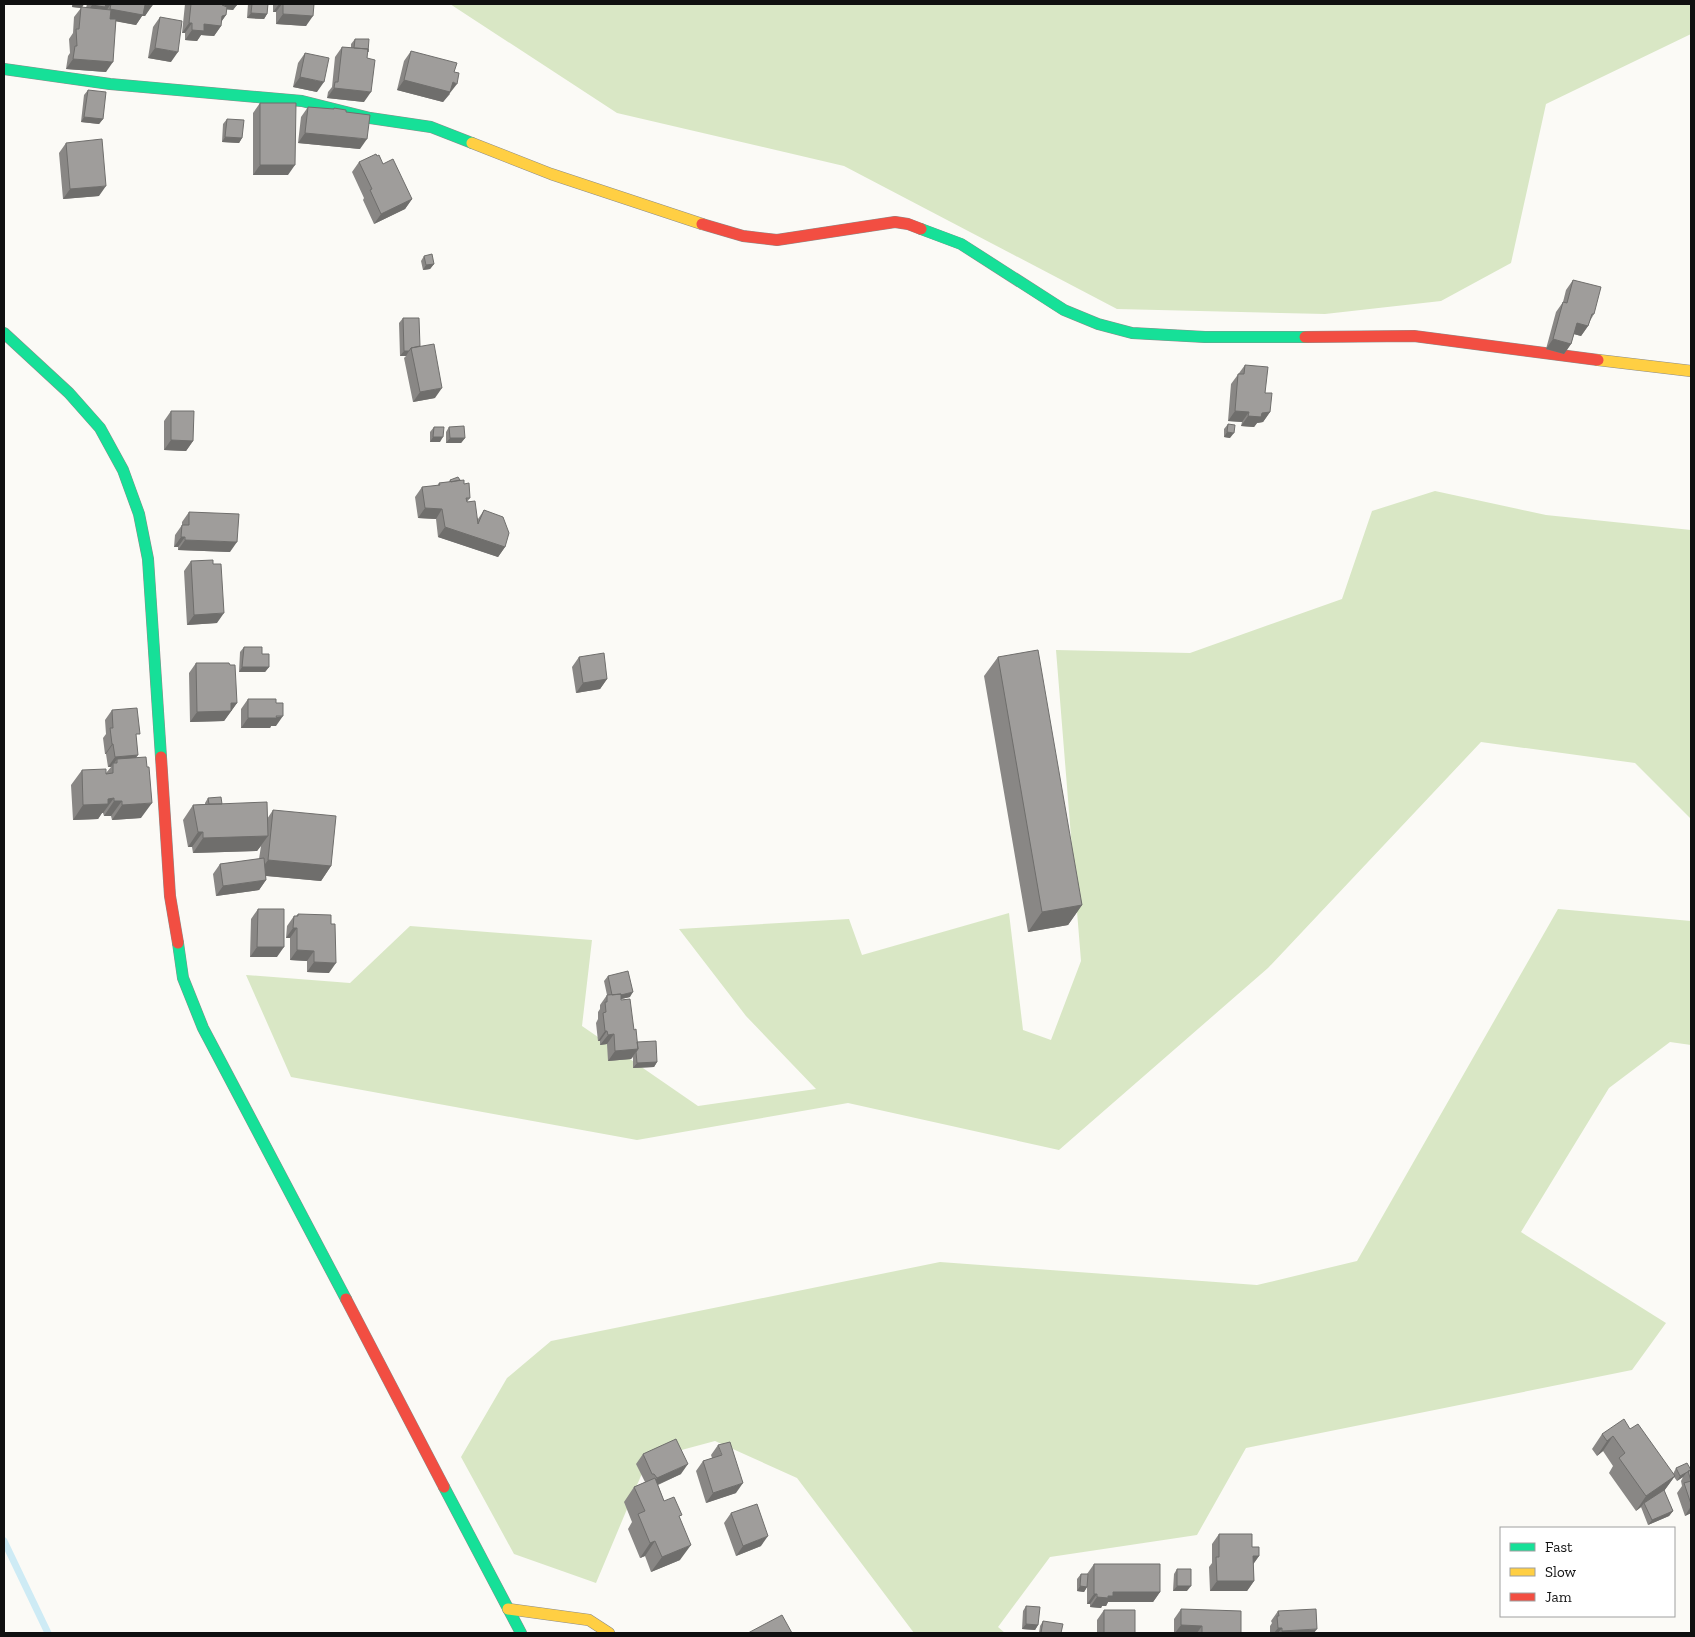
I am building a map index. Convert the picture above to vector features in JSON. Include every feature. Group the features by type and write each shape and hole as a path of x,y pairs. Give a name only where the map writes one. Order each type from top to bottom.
{"street":[{"path":"4,69 110,84 302,101 370,118 431,127 550,174 670,214 758,239 777,240 895,222 908,224 961,244 1064,310 1098,324 1132,333 1205,337 1414,336 1691,371"},
{"path":"4,333 69,393 100,428 123,470 139,514 148,559 170,896 184,978 203,1028 521,1633"},
{"path":"508,1608 589,1620 609,1633"}],"green space":[{"path":"450,4 1691,4 1691,34 1546,104 1511,263 1441,301 1325,314 1117,309 844,166 617,113"},
{"path":"1435,491 1546,515 1691,530 1691,819 1635,763 1481,742 1268,968 1059,1150 848,1103 637,1140 291,1077 246,975 350,983 410,926 592,940 582,1026 698,1106 816,1089 746,1016 679,929 849,919 862,955 1009,913 1023,1030 1051,1040 1081,961 1056,650 1190,653 1342,599 1372,511"},
{"path":"1558,909 1691,921 1691,1045 1670,1042 1609,1088 1521,1232 1666,1323 1632,1370 1246,1448 1197,1535 1050,1557 998,1627 1005,1633 914,1633 797,1478 715,1441 648,1459 596,1583 514,1554 461,1457 507,1378 551,1341 940,1262 1257,1285 1357,1261"}],"building":[{"path":"92,4 106,4 105,7"},
{"path":"111,4 152,4 152,6 145,5 143,15 110,9"},
{"path":"191,4 223,4 227,7 226,15 222,16 221,26 204,24 204,31 192,30 192,23 189,23"},
{"path":"252,4 268,4 267,14 251,13"},
{"path":"283,4 314,4 313,16 283,14"},
{"path":"81,7 111,10 110,19 116,19 113,62 73,59 75,46 77,46 76,29 79,29"},
{"path":"160,17 182,21 178,52 155,48"},
{"path":"355,39 369,39 368,52 368,49 354,48"},
{"path":"342,47 368,49 367,58 375,60 371,92 334,88 335,82 338,82"},
{"path":"411,51 457,63 454,72 459,73 457,84 453,82 450,92 404,80"},
{"path":"305,53 329,58 324,82 300,77"},
{"path":"88,90 106,92 103,119 84,117"},
{"path":"260,103 296,103 295,165 260,165"},
{"path":"308,107 334,108 346,110 346,112 370,115 367,139 305,133"},
{"path":"227,119 244,120 242,138 225,137"},
{"path":"102,139 106,186 70,189 66,143"},
{"path":"376,154 377,156 379,155 383,164 393,159 412,199 381,214 359,162"},
{"path":"432,254 434,264 426,265 424,256"},
{"path":"1573,280 1601,287 1594,314 1592,314 1588,326 1577,323 1571,344 1553,339 1563,302 1567,303"},
{"path":"403,318 419,318 420,346 411,348 409,351 404,351"},
{"path":"434,344 442,388 420,392 411,348"},
{"path":"1245,365 1268,367 1265,393 1272,393 1270,412 1262,413 1261,417 1248,416 1249,412 1235,411 1238,374 1244,374"},
{"path":"171,411 194,411 193,441 171,440"},
{"path":"1228,424 1235,425 1234,433 1227,432"},
{"path":"464,426 465,438 450,438 449,427"},
{"path":"434,427 444,427 443,437 433,437"},
{"path":"458,477 460,480 451,482 450,480"},
{"path":"464,480 464,484 469,483 470,498 466,498 467,502 475,501 478,524 484,510 503,517 509,533 505,547 445,527 442,509 425,508 422,487"},
{"path":"189,512 239,514 237,542 185,540 185,537 181,537 182,525 189,525"},
{"path":"213,560 213,564 221,564 224,613 194,615 191,561"},
{"path":"244,647 262,647 262,654 269,654 269,667 242,667"},
{"path":"1038,650 1082,905 1042,912 998,657"},
{"path":"604,653 607,679 583,683 579,657"},
{"path":"196,663 229,663 230,665 235,665 237,703 231,703 231,711 197,712"},
{"path":"248,699 276,699 276,703 283,703 283,716 276,716 277,718 248,718"},
{"path":"137,708 140,734 136,734 138,755 115,757 110,728 113,728 112,710"},
{"path":"146,757 147,767 149,767 152,803 122,805 122,801 114,801 114,798 108,799 108,804 83,805 82,770 106,769 106,774 113,773 113,763 117,763 117,759"},
{"path":"221,797 222,804 209,804 208,798"},
{"path":"267,802 268,836 203,838 203,832 198,832 193,805"},
{"path":"273,810 336,816 331,866 268,860"},
{"path":"264,858 266,880 223,886 220,864"},
{"path":"258,909 284,909 284,947 257,947"},
{"path":"298,914 331,915 331,924 335,924 336,963 314,962 314,951 297,950 297,928 293,928 294,916 298,916"},
{"path":"628,971 633,992 612,995 608,976"},
{"path":"621,994 621,1000 630,999 638,1049 615,1051 614,1034 608,1035 607,1031 605,1031 603,1013 606,1012 605,1002 607,1002 607,995"},
{"path":"656,1041 657,1062 637,1063 637,1042"},
{"path":"1624,1419 1630,1429 1638,1424 1675,1476 1646,1496 1619,1458 1625,1453 1613,1436 1607,1441 1602,1434"},
{"path":"676,1439 688,1464 657,1478 652,1474 643,1454"},
{"path":"730,1442 743,1483 713,1493 703,1461 722,1455 718,1445"},
{"path":"1687,1463 1691,1470 1680,1476 1676,1468"},
{"path":"1691,1470 1691,1481 1688,1471"},
{"path":"655,1478 664,1501 674,1497 682,1515 679,1516 691,1545 662,1557 655,1541 650,1543 638,1514 645,1511 634,1487"},
{"path":"1691,1481 1691,1504 1684,1483"},
{"path":"1664,1490 1673,1511 1652,1520 1644,1503"},
{"path":"757,1504 768,1536 743,1546 731,1513"},
{"path":"1219,1534 1252,1534 1252,1547 1259,1547 1259,1556 1253,1556 1254,1581 1217,1581 1216,1557 1219,1557"},
{"path":"1094,1564 1160,1564 1160,1592 1113,1592 1113,1596 1108,1596 1108,1598 1097,1597 1097,1594 1094,1594"},
{"path":"1177,1569 1191,1569 1191,1586 1177,1586"},
{"path":"1081,1574 1088,1574 1087,1587 1080,1586"},
{"path":"1026,1606 1040,1607 1038,1625 1026,1624"},
{"path":"1181,1609 1241,1611 1241,1633 1202,1633 1202,1626 1181,1625"},
{"path":"1316,1609 1317,1629 1282,1631 1282,1628 1278,1628 1278,1611"},
{"path":"1104,1610 1135,1610 1135,1633 1104,1633"},
{"path":"782,1615 792,1633 748,1633"},
{"path":"1043,1621 1063,1624 1061,1633 1041,1633"}],"waterway":[{"path":"4,1541 48,1633"}],"traffic: fast":[{"path":"4,69 110,84 302,101 370,118 431,127 472,143"},
{"path":"921,229 961,244 1064,310 1098,324 1132,333 1205,337 1305,337"},
{"path":"4,333 69,393 100,428 123,470 139,514 148,559 161,757"},
{"path":"178,943 183,978 203,1028 346,1299"},
{"path":"444,1487 521,1633"}],"traffic: slow":[{"path":"472,143 551,174 702,224"},
{"path":"1598,360 1691,371"},
{"path":"508,1609 589,1620 609,1633"}],"traffic: jam":[{"path":"702,224 743,236 777,240 895,222 921,229"},
{"path":"1305,337 1414,336 1598,360"},
{"path":"161,757 170,896 178,943"},
{"path":"346,1299 444,1487"}]}
